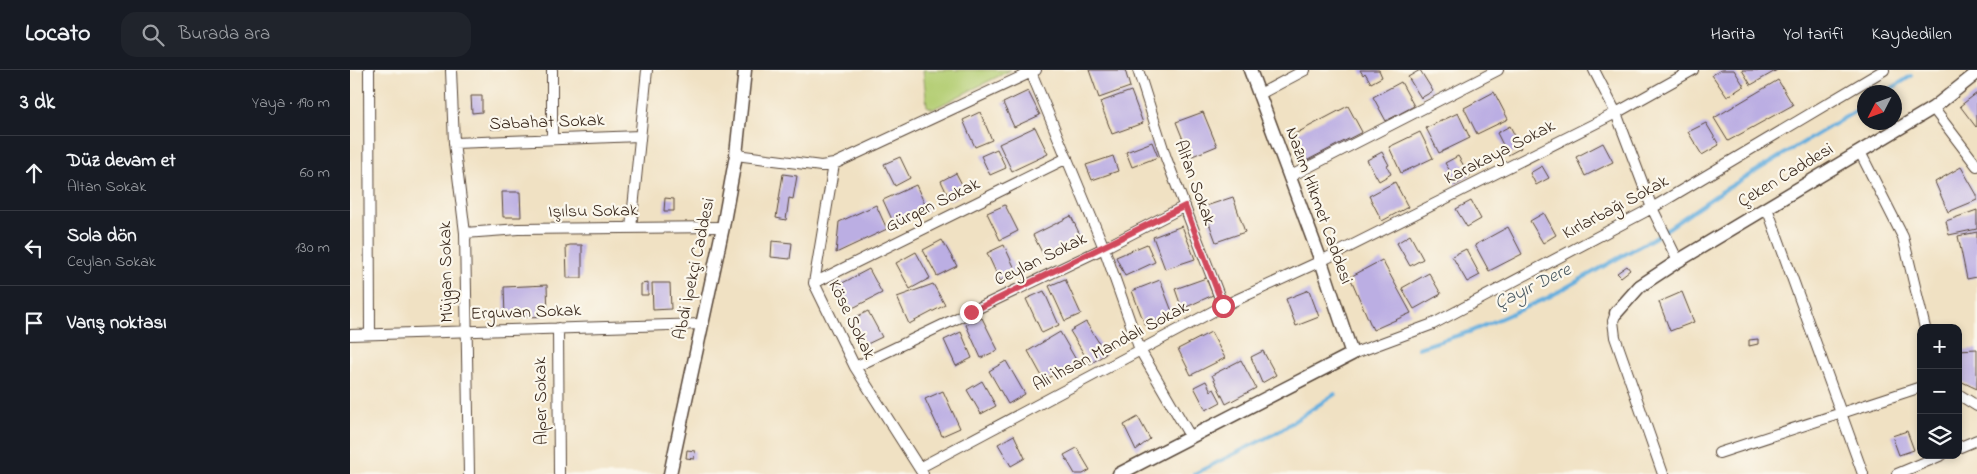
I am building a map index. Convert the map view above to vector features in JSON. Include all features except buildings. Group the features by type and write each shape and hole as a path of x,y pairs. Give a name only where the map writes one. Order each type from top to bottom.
{"street":[{"path":"369,70 370,334"},
{"name":"Müjgan Sokak","path":"450,70 454,142 465,233 465,331 469,474"},
{"path":"552,70 552,139"},
{"path":"631,228 647,70"},
{"name":"Abdi İpekçi Caddesi","path":"670,474 736,155 745,70"},
{"name":"Altan Sokak","path":"1138,70 1166,158 1223,306"},
{"name":"Nazım Hikmet Caddesi","path":"1250,70 1321,262 1352,354"},
{"path":"1258,95 1305,70"},
{"path":"1289,177 1498,70"},
{"path":"1594,70 1616,113 1652,208 1678,261"},
{"name":"Karakaya Sokak","path":"1321,262 1616,113 1693,70"},
{"name":"Kırlarbağı Sokak","path":"1352,354 1433,324 1652,208 1884,70"},
{"path":"736,155 821,166 834,164 1034,71 1104,248 1140,350 1190,436"},
{"name":"Çeken Caddesi","path":"1616,313 1640,286 1678,261 1933,108 1977,73"},
{"path":"1933,108 1977,166"},
{"name":"Sabahat Sokak","path":"454,142 640,136"},
{"path":"1860,152 1903,237 1924,324"},
{"name":"Gürgen Sokak","path":"814,283 1067,158"},
{"name":"Köse Sokak","path":"834,164 814,283 855,367 921,471"},
{"name":"Ceylan Sokak","path":"855,367 1104,248 1185,206"},
{"path":"1767,208 1863,474"},
{"name":"Işılsu Sokak","path":"465,233 518,229 722,227"},
{"name":"Ali İhsan Mandalı Sokak","path":"921,471 1223,306 1321,262"},
{"path":"1616,313 1613,321 1615,338 1663,474"},
{"name":"Erguvan Sokak","path":"350,335 702,324"},
{"name":"Alper Sokak","path":"558,328 560,474"},
{"path":"1118,474 1352,354"},
{"path":"1719,453 1917,388"},
{"path":"1962,397 1977,406"},
{"path":"1962,446 1977,440"},
{"path":"1897,474 1933,459"}],"green space":[{"path":"923,70 1011,70 933,109 927,106"}],"waterway":[{"path":"1897,85 1911,76"},
{"name":"Çayır Dere","path":"1418,348 1472,331 1549,297 1654,238 1721,192 1857,110"},
{"name":"Çayır Dere","path":"1194,474 1276,433 1335,394"}],"route":[{"path":"971,312 1104,248 1185,206 1223,306"}]}
